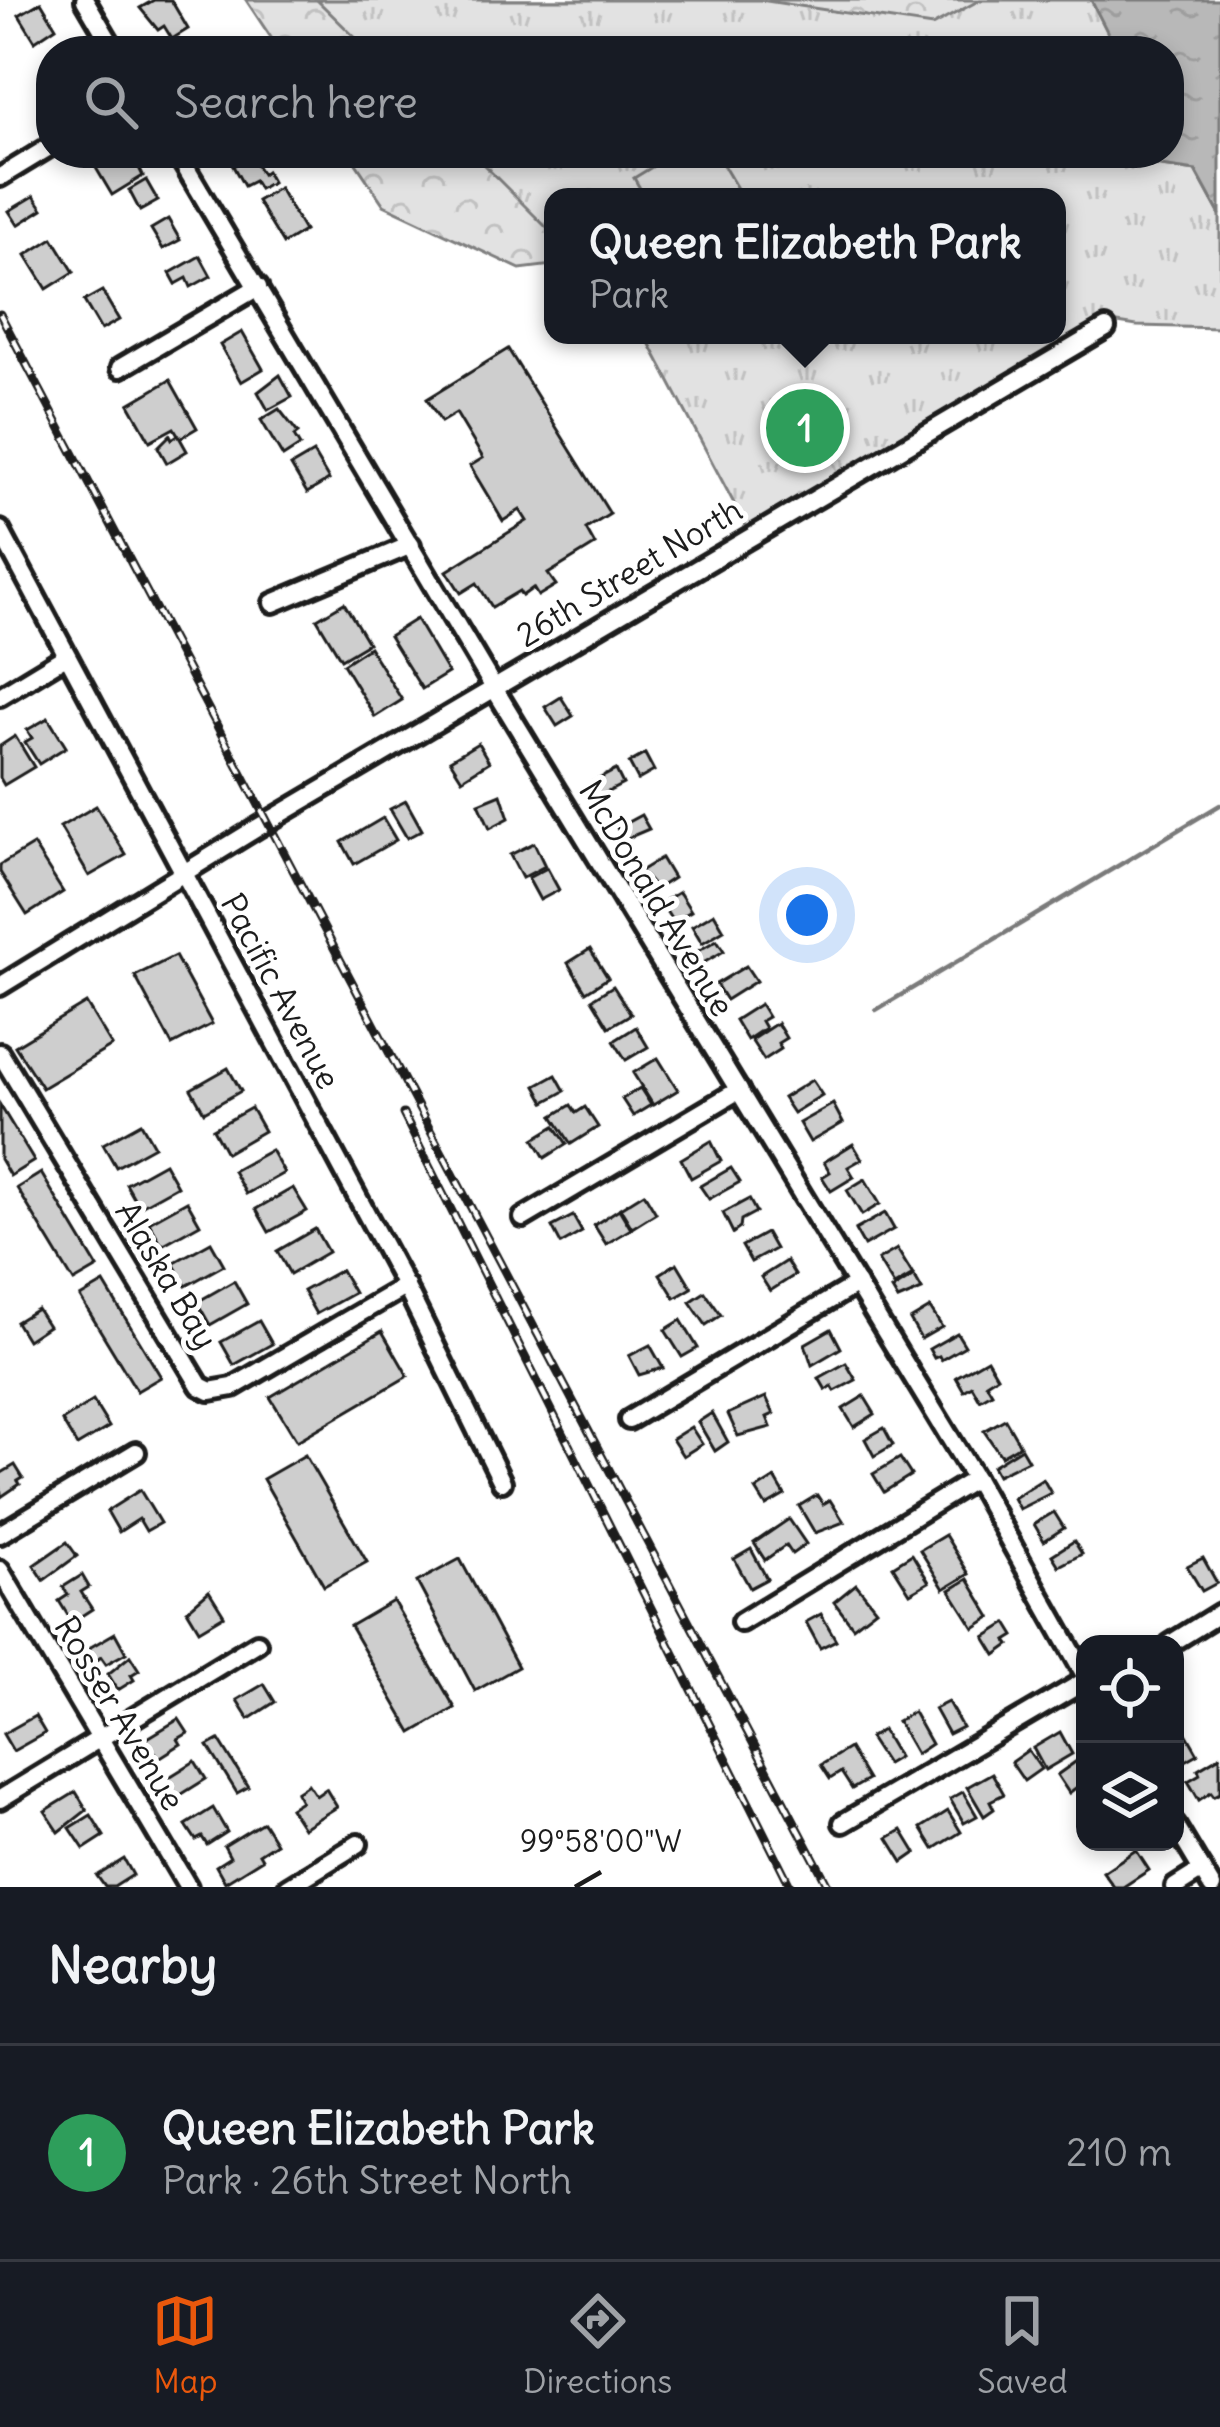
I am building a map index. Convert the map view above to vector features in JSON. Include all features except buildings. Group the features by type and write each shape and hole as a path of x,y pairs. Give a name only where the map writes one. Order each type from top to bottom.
{"street":[{"path":"85,0 106,36"},
{"path":"0,177 36,155"},
{"name":"McDonald Avenue","path":"186,168 494,688 975,1479 1076,1662"},
{"path":"120,368 258,287"},
{"name":"26th Street North","path":"0,986 1106,328"},
{"name":"Pacific Avenue","path":"0,530 406,1286 502,1482"},
{"path":"273,603 411,545"},
{"path":"0,696 67,656"},
{"name":"Alaska Bay","path":"0,1053 200,1386 210,1391 233,1388 406,1286"},
{"path":"523,1218 740,1090"},
{"path":"629,1420 857,1284"},
{"path":"0,1534 136,1452"},
{"path":"742,1622 975,1479"},
{"name":"Rosser Avenue","path":"0,1570 188,1887"},
{"path":"1184,1635 1220,1613"},
{"path":"0,1799 257,1643"},
{"path":"843,1823 1076,1683"},
{"path":"1184,1841 1212,1887"},
{"path":"288,1887 358,1844"},
{"path":"1175,1887 1202,1870"}],"green space":[{"path":"246,0 1091,0 1109,36 270,36"},
{"path":"317,0 760,0 932,26 980,0 1092,0 1110,36 354,36"},
{"path":"359,168 499,168 544,224 544,266 520,269 384,205"},
{"path":"487,168 1196,171 1220,215 1220,328 1099,320 1066,340 1066,188 544,188 544,225"},
{"path":"650,168 725,168 737,188 640,188 634,178"},
{"path":"650,344 1058,344 747,528"}],"water":[{"path":"1091,0 1220,0 1220,215 1196,171 1174,168 1184,168 1184,36 1109,36"}],"waterway":[{"path":"876,1010 1220,805"}],"railway":[{"path":"0,314 829,1887"},
{"path":"403,1114 791,1887"}],"place":[{"name":"Queen Elizabeth Park","path":"805,428"}]}
